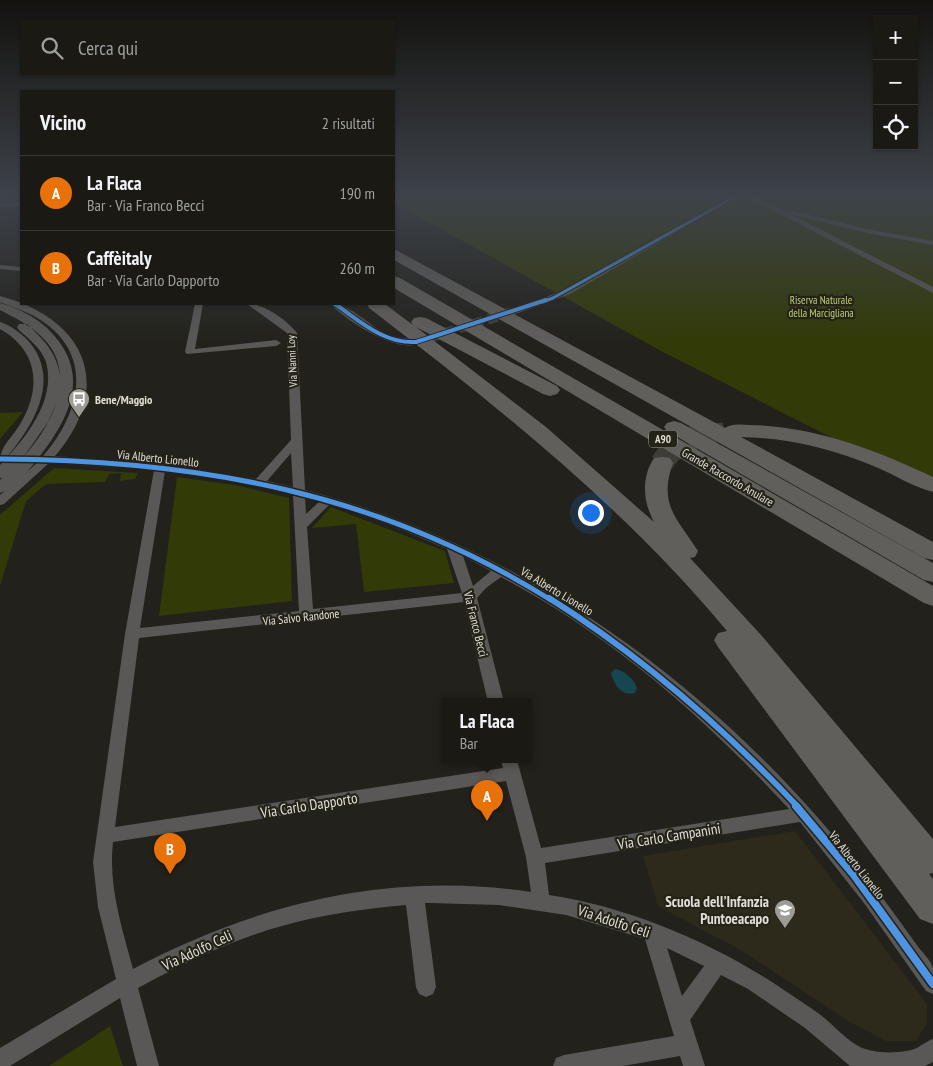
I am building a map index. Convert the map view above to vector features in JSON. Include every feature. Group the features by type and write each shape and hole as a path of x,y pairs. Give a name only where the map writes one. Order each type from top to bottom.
{"highway":[{"path":"395,255 933,552"},
{"name":"Grande Raccordo Anulare","path":"395,268 933,574"},
{"name":"Grande Raccordo Anulare","path":"395,283 933,597"},
{"path":"376,305 458,366 616,498 676,558 793,693 929,859"},
{"path":"387,305 641,439 853,563 933,602"},
{"path":"733,431 774,433 818,441 879,460 933,485"},
{"path":"544,438 649,545 691,593 933,907"},
{"path":"662,463 655,484 656,498 661,515 672,534 793,693"}],"street":[{"path":"515,311 567,292 650,245"},
{"path":"843,245 933,290"},
{"path":"0,267 20,269"},
{"path":"0,299 26,309 55,326 73,346 82,371 82,392 76,413 59,443 0,488"},
{"name":"Via Nanni Loy","path":"199,305 190,352 276,344"},
{"name":"Via Nanni Loy","path":"253,305 287,327 292,333 298,439 300,526 306,616"},
{"path":"337,305 392,341 416,342"},
{"path":"0,306 26,318 52,337 61,349 61,375 46,413 35,434 3,455"},
{"path":"0,315 21,325 37,338 61,375 67,394 61,411 27,478 0,501"},
{"path":"0,325 29,346 35,355 40,379 39,394 33,412 21,433 3,455 0,474"},
{"path":"40,379 82,371"},
{"path":"259,482 298,439"},
{"name":"Via Alberto Lionello","path":"3,455 160,467 259,482 328,500 400,525 502,570 582,617 640,658 736,743 804,814 890,922 933,984"},
{"path":"148,1066 104,893 102,862 132,634 160,467"},
{"path":"300,526 328,500"},
{"name":"Via Franco Becci","path":"453,547 470,597 495,698"},
{"path":"470,597 481,585 502,570"},
{"name":"Via Salvo Randone","path":"132,634 470,597"},
{"path":"511,766 535,857 541,901"},
{"name":"Via Carlo Dapporto","path":"105,836 511,766"},
{"name":"Via Carlo Campanini","path":"535,857 804,814"},
{"name":"Via Adolfo Celi","path":"0,1060 127,984 209,943 267,921 331,905 414,894 480,893 541,901 598,914 652,932 745,977 810,1019 862,1061"},
{"path":"414,894 426,986"},
{"path":"652,932 694,1066"},
{"path":"679,1020 697,991 718,963"},
{"path":"564,1066 687,1044"},
{"path":"862,1061 909,1064 925,1058 933,1049"}],"shaded area":[{"name":"Scuola dell’Infanzia Puntoeacapo","path":"795,831 927,1004 927,1023 916,1041 886,1041 850,1022 744,952 658,906 643,856"}],"green space":[{"name":"Riserva Naturale della Marcigliana","path":"469,245 933,245 933,489 661,351"},
{"path":"23,412 0,439 0,413"},
{"path":"54,468 138,473 135,479 120,481 121,473 109,474 105,482 46,484 26,501 0,586 0,515"},
{"path":"177,477 235,485 289,498 292,601 159,616"},
{"path":"331,507 445,551 454,583 364,592 356,524 312,528"},
{"path":"110,1026 123,1066 49,1066"}],"water":[{"path":"615,669 622,671 632,679 637,688 635,693 626,693 619,689 611,673"}],"tunnel":[{"path":"416,342 512,312"},
{"path":"710,433 733,431"},
{"path":"662,463 672,450 683,442 710,433"},
{"path":"705,434 710,433"}],"cycle path":[{"path":"336,305 384,336 405,343 416,342 553,298 649,245"},
{"path":"0,459 124,463 207,473 289,489 329,500 397,523 463,551 527,585 588,623 646,665 702,711 754,760 803,813 854,875 933,984"}],"place":[{"name":"Bene/Maggio","path":"79,418"},
{"name":"La Flaca","path":"487,821"},
{"name":"Caffèitaly","path":"170,874"},
{"name":"Scuola dell’Infanzia Puntoeacapo","path":"785,929"}]}
